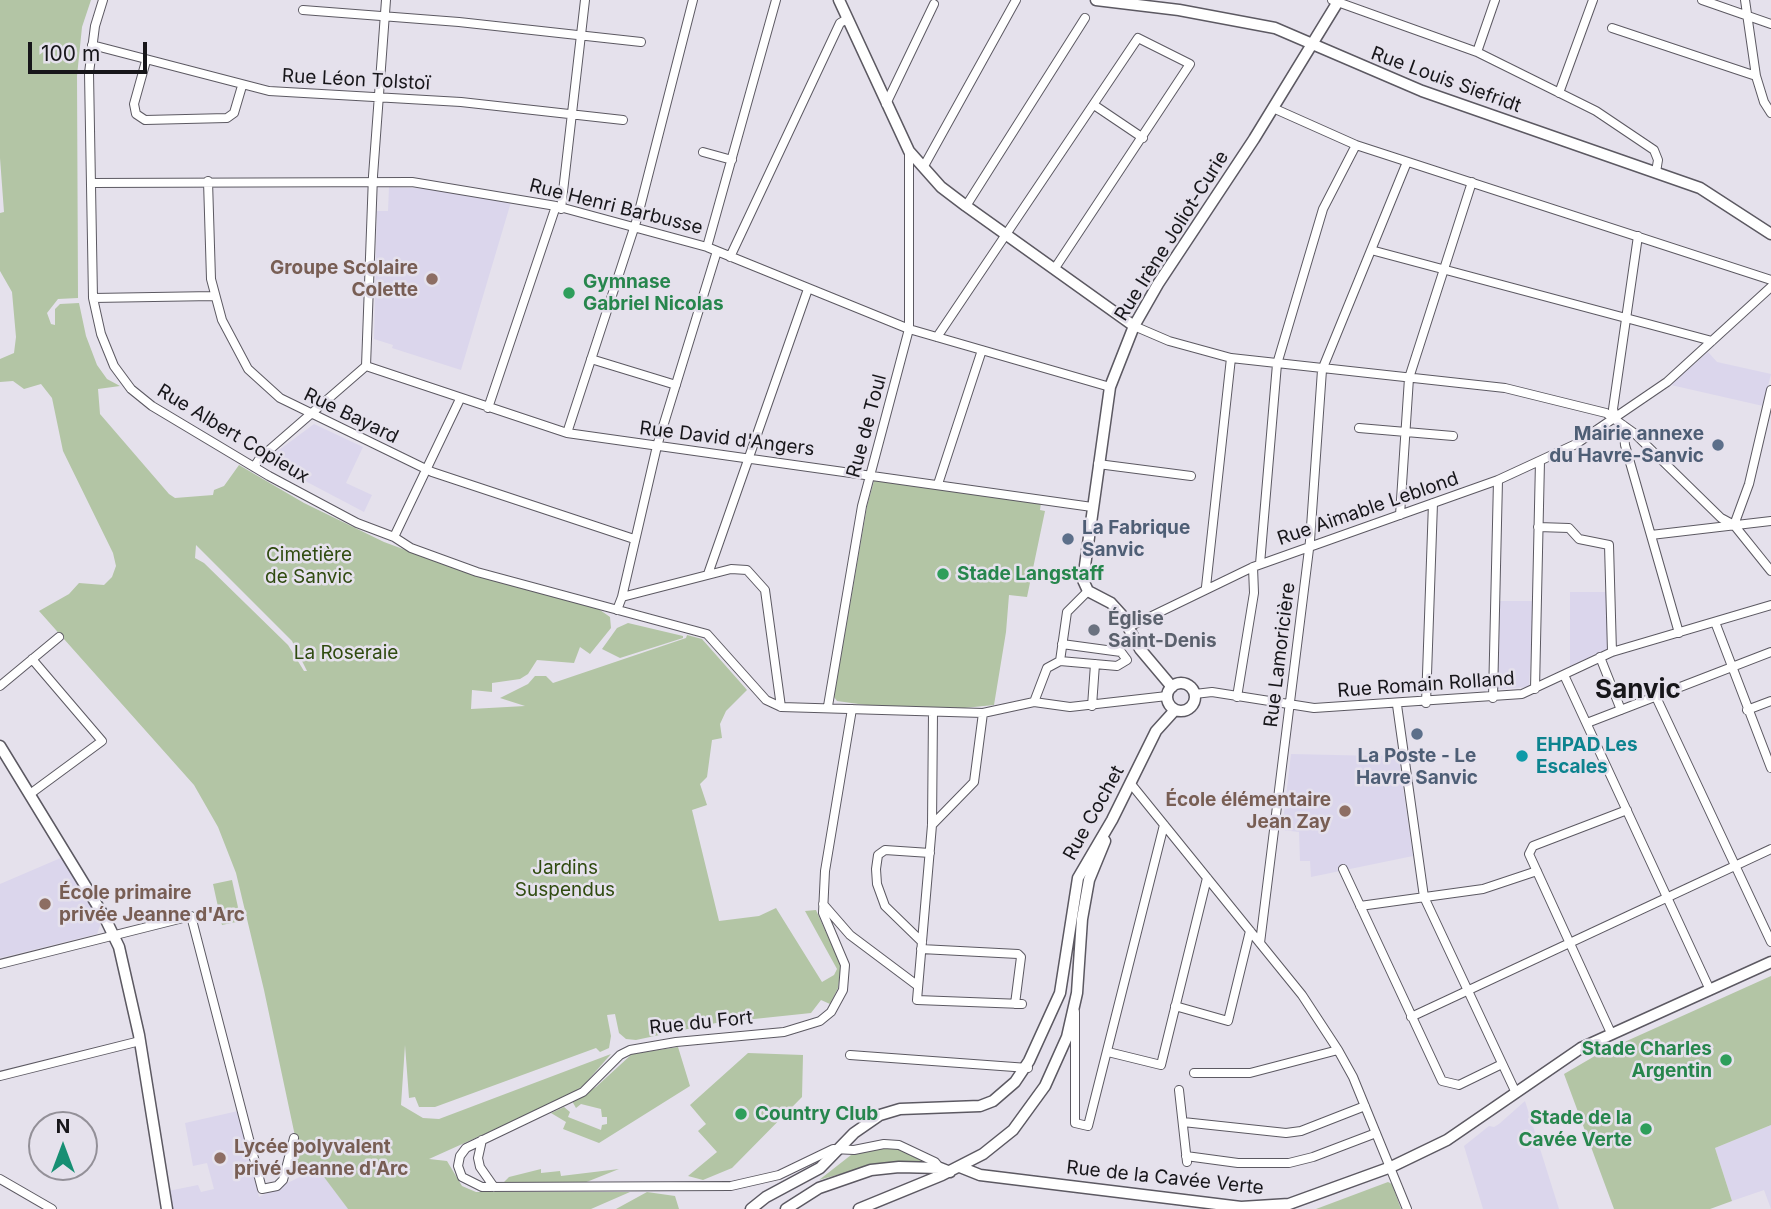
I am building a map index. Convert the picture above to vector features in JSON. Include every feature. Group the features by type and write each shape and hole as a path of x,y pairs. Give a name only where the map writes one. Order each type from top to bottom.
{"street":[{"name":"Rue Albert Copieux","path":"103,0 92,45 89,73 93,298 101,334 114,366 131,389 152,406 254,467 357,523 394,537 411,548 477,572 707,634 766,700 782,707"},
{"path":"254,467 260,458 366,366 373,182 386,0"},
{"path":"488,408 559,207 585,0"},
{"path":"566,433 633,227 693,0"},
{"path":"708,247 776,0"},
{"path":"839,0 909,151 941,187 1134,326 1169,341 1231,358 1505,388 1615,417 1721,518 1734,525 1771,571"},
{"path":"924,166 1016,0"},
{"name":"Rue Louis Siefridt","path":"1096,0 1133,3 1261,25 1313,44 1412,88 1700,188 1771,234"},
{"path":"1477,52 1495,0"},
{"path":"1559,93 1593,0"},
{"path":"1702,0 1771,24"},
{"path":"1745,0 1756,76 1764,102 1771,113"},
{"path":"1336,1 1477,52 1595,111 1654,150 1658,160 1656,172"},
{"name":"Rue Irène Joliot-Curie","path":"1088,592 1083,580 1110,387 1134,326 1313,44 1336,1"},
{"path":"886,104 934,4"},
{"path":"303,10 641,42"},
{"path":"966,206 1085,18"},
{"path":"730,257 840,23 847,19"},
{"path":"1612,28 1756,76"},
{"path":"937,337 1139,38 1190,64 1055,268"},
{"name":"Rue Léon Tolstoï","path":"92,45 269,91 461,102 623,120"},
{"path":"146,61 134,104 136,114 145,120 227,118 234,113 242,86"},
{"path":"1094,105 1143,138"},
{"path":"1273,108 1356,145 1771,280"},
{"path":"1237,697 1254,593 1278,364 1324,209 1356,145"},
{"name":"Rue de Toul","path":"828,706 842,609 871,474 909,329 909,151"},
{"path":"703,152 732,160"},
{"name":"Rue Lamoricière","path":"1260,943 1309,547 1322,370 1407,162"},
{"name":"Rue Henri Barbusse","path":"91,183 208,181 446,185 559,207 708,247 909,329 1110,387"},
{"name":"Rue Bayard","path":"208,181 214,296 224,326 248,369 280,398 426,469 634,539"},
{"path":"1400,515 1409,378 1472,182"},
{"path":"1615,417 1638,236"},
{"path":"1371,250 1712,341"},
{"path":"617,610 657,446 717,251"},
{"name":"Rue Aimable Leblond","path":"1129,627 1206,587 1257,565 1498,480 1576,444 1667,382 1771,288"},
{"path":"708,574 808,289"},
{"path":"93,298 214,296"},
{"path":"938,484 982,350"},
{"path":"1206,587 1231,358"},
{"path":"591,359 676,384"},
{"name":"Rue David d'Angers","path":"366,366 566,433 1092,507"},
{"path":"1734,525 1749,484 1771,390"},
{"path":"394,537 460,399"},
{"path":"1623,425 1625,445 1679,632"},
{"path":"1359,428 1453,436"},
{"path":"1535,690 1540,461"},
{"path":"1098,464 1191,476"},
{"path":"1493,698 1498,480"},
{"path":"1426,703 1433,503"},
{"path":"1651,535 1771,521"},
{"path":"1538,527 1569,528 1579,538 1609,545 1612,652"},
{"path":"622,597 731,569 747,570 765,590 782,707 828,706 983,713 1034,702 1070,707 1091,706 1169,691 1185,684 1195,694 1190,709 1175,710 1169,704 1169,691 1140,649 1129,627 1111,603 1088,592 1067,612 1060,660"},
{"name":"Rue Romain Rolland","path":"1195,694 1212,692 1314,708 1493,698 1535,690 1612,652 1771,605"},
{"path":"1715,622 1771,768"},
{"path":"0,687 59,637"},
{"path":"1034,702 1047,668 1060,660 1117,666 1127,660 1121,652 1062,645"},
{"path":"1587,723 1771,652"},
{"path":"1600,657 1621,710"},
{"path":"30,794 103,741 33,659"},
{"path":"1091,706 1095,664"},
{"path":"1564,675 1710,990"},
{"path":"1656,697 1771,942"},
{"path":"1747,710 1771,701"},
{"path":"1397,705 1424,897 1516,1093"},
{"name":"Rue du Fort","path":"852,709 827,858 823,913 845,965 846,980 838,1001 820,1021 784,1032 676,1042 630,1050 620,1055 583,1092 466,1148 460,1156 458,1166 462,1177 471,1184 494,1187 731,1186 779,1175 844,1150 884,1143 899,1145 950,1169"},
{"name":"Rue Cochet","path":"751,1209 820,1168 890,1114 980,1111 1014,1091 1060,993 1078,878 1112,820 1156,731 1175,710"},
{"path":"930,853 885,850 878,855 877,884 885,906 921,945 1018,954 1021,957 1019,1004 918,1000 921,945 930,853 932,825 933,712"},
{"path":"932,825 970,789 979,754 983,713"},
{"path":"0,746 114,935 140,1041 167,1209"},
{"path":"1131,784 1303,995 1338,1050 1365,1106 1407,1209"},
{"path":"1611,1033 1537,871 1530,849 1627,810"},
{"path":"859,1209 983,1154 1021,1120 1045,1086 1068,1037 1081,966 1082,919 1089,880 1112,820"},
{"path":"1075,1005 1075,1123 1088,1126 1164,825"},
{"path":"1411,1017 1771,849"},
{"path":"1343,869 1441,1081 1446,1085 1459,1085 1503,1064"},
{"path":"1360,906 1483,889 1537,871"},
{"path":"1108,1052 1161,1065 1207,877"},
{"path":"824,904 850,935 918,986"},
{"path":"0,964 191,916 262,1189 277,1186 283,1180 294,1138"},
{"path":"1175,1006 1228,1021 1251,931"},
{"name":"Rue de la Cavée Verte","path":"786,1209 819,1188 846,1177 899,1167 950,1169 980,1175 1263,1207 1313,1197 1391,1167 1447,1140 1552,1066 1611,1033 1771,962"},
{"path":"0,1076 140,1041"},
{"path":"1194,1073 1250,1073 1338,1050"},
{"path":"850,1055 1027,1066"},
{"path":"1179,1090 1186,1159 1289,1163 1313,1157 1376,1133"},
{"path":"1183,1122 1286,1133 1301,1131 1365,1106"},
{"path":"482,1140 478,1158 485,1177 494,1187"},
{"name":"Rue Cochet","path":"761,1209 836,1166 844,1150"},
{"path":"0,1179 52,1209"}],"shaded area":[{"name":"Groupe Scolaire Colette","path":"389,187 435,189 511,202 461,370 392,348 393,345 374,339 377,211 388,211"},
{"path":"1708,352 1717,362 1771,374 1763,406 1671,385"},
{"path":"314,424 363,447 346,483 372,495 364,512 271,463 271,456"},
{"path":"1570,592 1606,592 1608,645 1606,651 1570,667"},
{"path":"1499,601 1533,601 1529,687 1497,689"},
{"name":"École élémentaire Jean Zay","path":"1398,753 1413,856 1311,877 1310,861 1300,861 1299,832 1282,830 1291,754 1379,756"},
{"name":"École primaire privée Jeanne d'Arc","path":"63,857 101,923 97,934 0,958 0,884"},
{"path":"1525,1101 1559,1209 1483,1209 1464,1146 1489,1126 1499,1124"},
{"name":"Lycée polyvalent privé Jeanne d'Arc","path":"238,1111 259,1197 318,1168 348,1209 172,1209 168,1191 198,1185 201,1192 214,1189 207,1163 193,1166 185,1123"},
{"path":"1771,1125 1771,1209 1764,1190 1732,1201 1715,1148"}],"green space":[{"path":"0,0 91,0 82,27 77,76 78,298 58,299 47,313 51,324 55,325 55,309 60,304 79,303 86,336 97,365 107,379 120,386 98,389 100,414 169,494 175,498 213,495 214,490 224,486 239,465 304,503 384,542 473,575 597,608 610,617 611,628 590,654 580,647 574,663 537,660 528,674 520,679 492,683 492,692 472,690 471,709 525,706 500,698 528,684 535,676 546,676 553,683 686,638 687,635 702,639 747,690 726,711 720,724 722,738 712,740 707,777 700,784 707,805 692,810 719,921 759,916 776,908 822,982 834,975 837,969 805,911 816,910 841,966 838,988 830,1004 821,1000 811,1013 716,1023 636,1040 626,1039 619,1033 615,1014 607,1015 611,1036 609,1048 600,1052 596,1048 435,1107 419,1107 415,1097 409,1098 405,1045 401,1105 423,1118 439,1119 611,1054 583,1086 562,1099 429,1159 447,1161 462,1186 476,1192 630,1192 591,1209 348,1209 318,1169 289,1161 295,1136 264,990 236,873 218,827 194,785 39,611 69,594 79,583 104,585 112,577 116,566 113,553 63,451 52,398 41,384 24,389 13,381 0,382 0,359 14,353 16,337 12,292 0,271 0,213 4,212 0,158","holes":["196,545 292,641 307,671 304,671 288,645 204,563 195,558"]},
{"name":"Stade Langstaff","path":"878,478 1041,503 1040,510 1045,511 1027,597 1009,595 994,705 964,708 873,706 837,701 834,697 867,506 874,481"},
{"path":"628,623 683,638 620,658 602,649 617,628"},
{"path":"232,880 241,921 222,925 213,884"},
{"name":"Stade de la Cavée Verte","path":"1771,976 1771,1125 1715,1148 1732,1201 1710,1209 1614,1209 1564,1074 1600,1053"},
{"path":"678,1047 690,1086 599,1143 563,1129 566,1122 551,1113 564,1107 570,1112 568,1117 601,1130 602,1125 607,1124 607,1117 602,1117 601,1109 581,1104 576,1108 572,1101 596,1087 632,1054"},
{"name":"Country Club","path":"748,1053 803,1055 802,1097 732,1168 703,1180 688,1176 717,1152 698,1131 706,1124 690,1105"},
{"path":"886,1147 899,1149 923,1160 923,1163 872,1165 819,1180 851,1155"},
{"path":"541,1169 541,1173 560,1171 561,1176 619,1169 584,1183 503,1183 509,1177"},
{"path":"1388,1182 1392,1184 1401,1209 1316,1209"},
{"path":"647,1192 675,1196 679,1209 616,1209"}],"place":[{"name":"Groupe Scolaire Colette","path":"432,279"},
{"name":"Gymnase Gabriel Nicolas","path":"569,293"},
{"name":"Mairie annexe du Havre-Sanvic","path":"1718,445"},
{"name":"La Fabrique Sanvic","path":"1068,539"},
{"name":"Stade Langstaff","path":"943,574"},
{"name":"Église Saint-Denis","path":"1094,630"},
{"name":"La Poste - Le Havre Sanvic","path":"1417,734"},
{"name":"EHPAD Les Escales","path":"1522,756"},
{"name":"École élémentaire Jean Zay","path":"1345,811"},
{"name":"École primaire privée Jeanne d'Arc","path":"45,904"},
{"name":"Stade Charles Argentin","path":"1726,1060"},
{"name":"Country Club","path":"741,1114"},
{"name":"Stade de la Cavée Verte","path":"1646,1129"},
{"name":"Lycée polyvalent privé Jeanne d'Arc","path":"220,1158"}],"district":[{"name":"Sanvic","path":"1638,690"}],"park label":[{"name":"Cimetière de Sanvic","path":"309,566"},
{"name":"La Roseraie","path":"346,653"},
{"name":"Jardins Suspendus","path":"565,879"}]}
